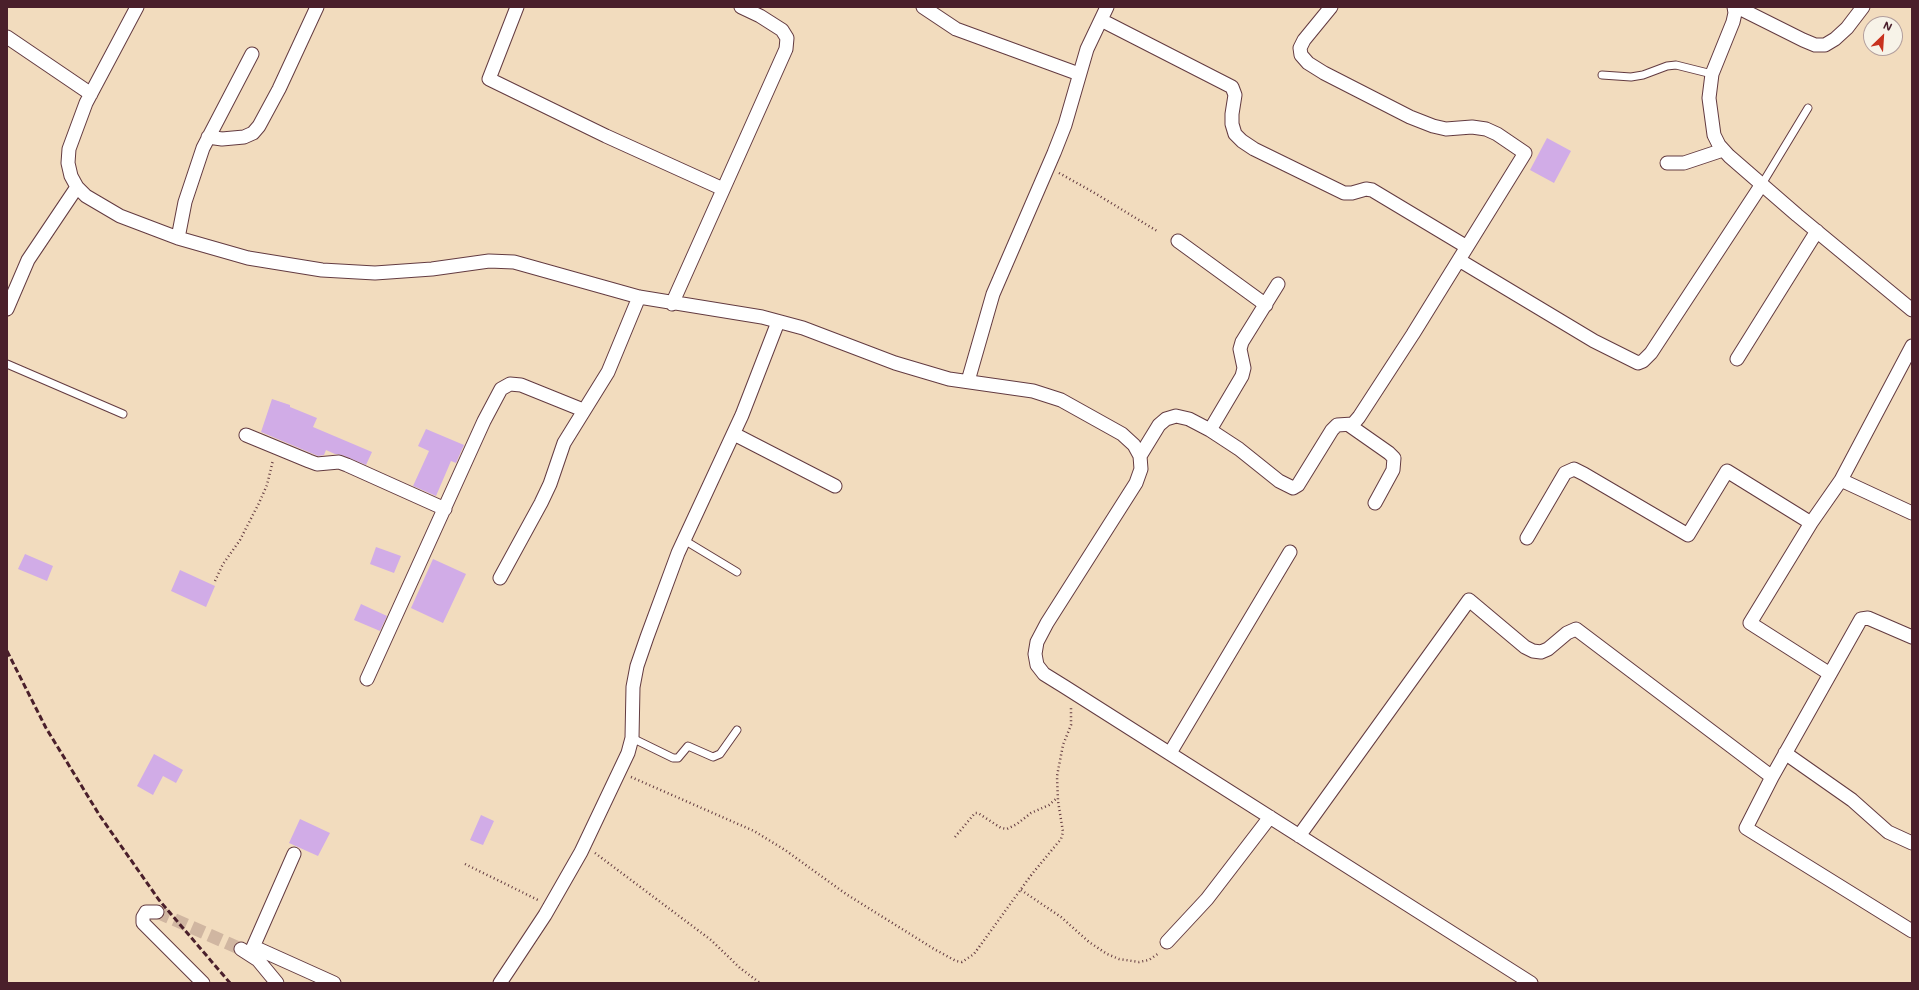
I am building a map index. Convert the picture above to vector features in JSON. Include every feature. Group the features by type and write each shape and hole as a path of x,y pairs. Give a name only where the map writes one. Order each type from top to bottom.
{"street":[{"path":"137,7 91,94 69,149 68,163 71,176 77,187 101,207 120,216 178,238 248,258 322,270 375,273 432,269 489,261 514,262 639,297 672,304 762,317 803,328 895,363 949,379 1032,392 1061,400 1122,434 1134,445 1140,456 1141,469 1136,483 1047,623 1037,642 1034,654 1037,665 1044,674 1068,690 1170,753 1531,983"},
{"path":"208,137 222,139 244,137 252,133 259,126 276,94 317,7"},
{"path":"517,7 489,80 606,136 723,189"},
{"path":"672,304 786,49 787,38 782,30 741,7"},
{"path":"923,7 956,28 1079,74"},
{"path":"968,382 993,294 1065,125 1087,49 1107,7"},
{"path":"1140,456 1159,425 1166,419 1176,416 1189,419 1210,430 1239,449 1279,481 1293,488 1298,486 1332,430 1337,426 1350,424 1356,421 1459,260 1525,153 1497,134 1486,129 1472,127 1446,128 1427,124 1324,73 1308,63 1301,55 1300,48 1304,40 1331,7"},
{"path":"1863,7 1847,28 1835,39 1825,45 1815,45 1803,40 1738,7 1712,74 1710,98 1711,120 1714,135 1723,150 1817,232 1912,310"},
{"path":"1101,20 1232,87 1235,95 1232,124 1238,137 1254,149 1344,194 1366,190 1379,194 1467,247"},
{"path":"7,37 91,94"},
{"path":"178,238 185,202 193,174 208,137 252,54"},
{"path":"1667,163 1684,163 1723,150"},
{"path":"1459,260 1594,341 1638,363 1643,361 1651,353 1762,184"},
{"path":"7,309 28,260 77,187"},
{"path":"1737,358 1817,232"},
{"path":"1178,241 1266,305"},
{"path":"1210,430 1242,376 1244,368 1240,349 1242,342 1278,284"},
{"path":"500,578 550,484 564,442 608,372 639,297"},
{"path":"506,981 584,846 620,771 632,738 633,686 637,666 658,604 684,540 734,434 778,322"},
{"path":"1830,674 1750,623 1811,523 1841,480 1912,346"},
{"path":"368,679 489,410 501,389 510,384 521,385 583,410"},
{"path":"1350,424 1394,458 1393,470 1375,503"},
{"path":"734,434 835,486"},
{"path":"246,435 317,464 339,462 445,509"},
{"path":"1527,538 1565,473 1574,469 1688,535 1727,471 1811,523"},
{"path":"1841,480 1912,513"},
{"path":"1170,753 1290,552"},
{"path":"1299,836 1469,600 1533,652 1541,652 1548,649 1567,633 1576,629 1772,777"},
{"path":"1912,636 1868,618 1861,619 1785,753 1746,828 1912,931"},
{"path":"1785,753 1852,800 1888,832 1912,843"},
{"path":"1167,942 1207,899 1270,818"},
{"path":"248,950 294,854"},
{"path":"157,912 146,912 143,917 143,923 203,983"},
{"path":"248,950 277,983"},
{"path":"248,950 334,983"}],"lane":[{"path":"1602,75 1632,77 1643,75 1667,66 1676,65 1712,74"},
{"path":"1762,184 1808,108"},
{"path":"7,364 123,414"},
{"path":"684,540 737,572"},
{"path":"632,738 673,758 678,758 688,746 714,757 720,754 737,730"}],"path":[{"path":"1048,167 1094,192 1158,231"},
{"path":"215,581 225,560 240,540 259,503 267,485 270,468 278,448"},
{"path":"620,771 754,831 785,850 846,894 934,949 956,961 962,962 974,954 1061,839 1063,832 1057,798 1059,760 1071,724 1068,690"},
{"path":"956,837 975,813 978,813 1006,829 1017,824 1031,813 1049,806 1057,798"},
{"path":"584,846 711,940 740,968 760,983"},
{"path":"465,864 550,906"},
{"path":"1022,890 1061,917 1098,949 1119,959 1129,961 1149,960 1155,957 1167,942"}],"building":[{"path":"1547,138 1571,151 1554,183 1530,170"},
{"path":"272,399 290,405 290,407 317,418 313,427 372,452 366,465 326,450 324,455 318,456 261,432"},
{"path":"426,429 464,445 456,463 451,461 436,496 413,486 429,451 418,446"},
{"path":"376,547 401,556 394,573 370,564"},
{"path":"25,554 53,566 47,581 18,569"},
{"path":"433,559 466,574 443,623 411,608"},
{"path":"180,570 215,586 206,607 171,591"},
{"path":"361,604 387,616 380,631 354,620"},
{"path":"154,754 183,770 176,783 163,776 153,795 137,786"},
{"path":"481,815 494,821 483,845 470,840"},
{"path":"300,819 330,833 318,856 289,843"}],"tunnel":[{"path":"157,912 241,949"}],"railway":[{"path":"7,651 46,728 100,816 159,900 230,983"}]}
